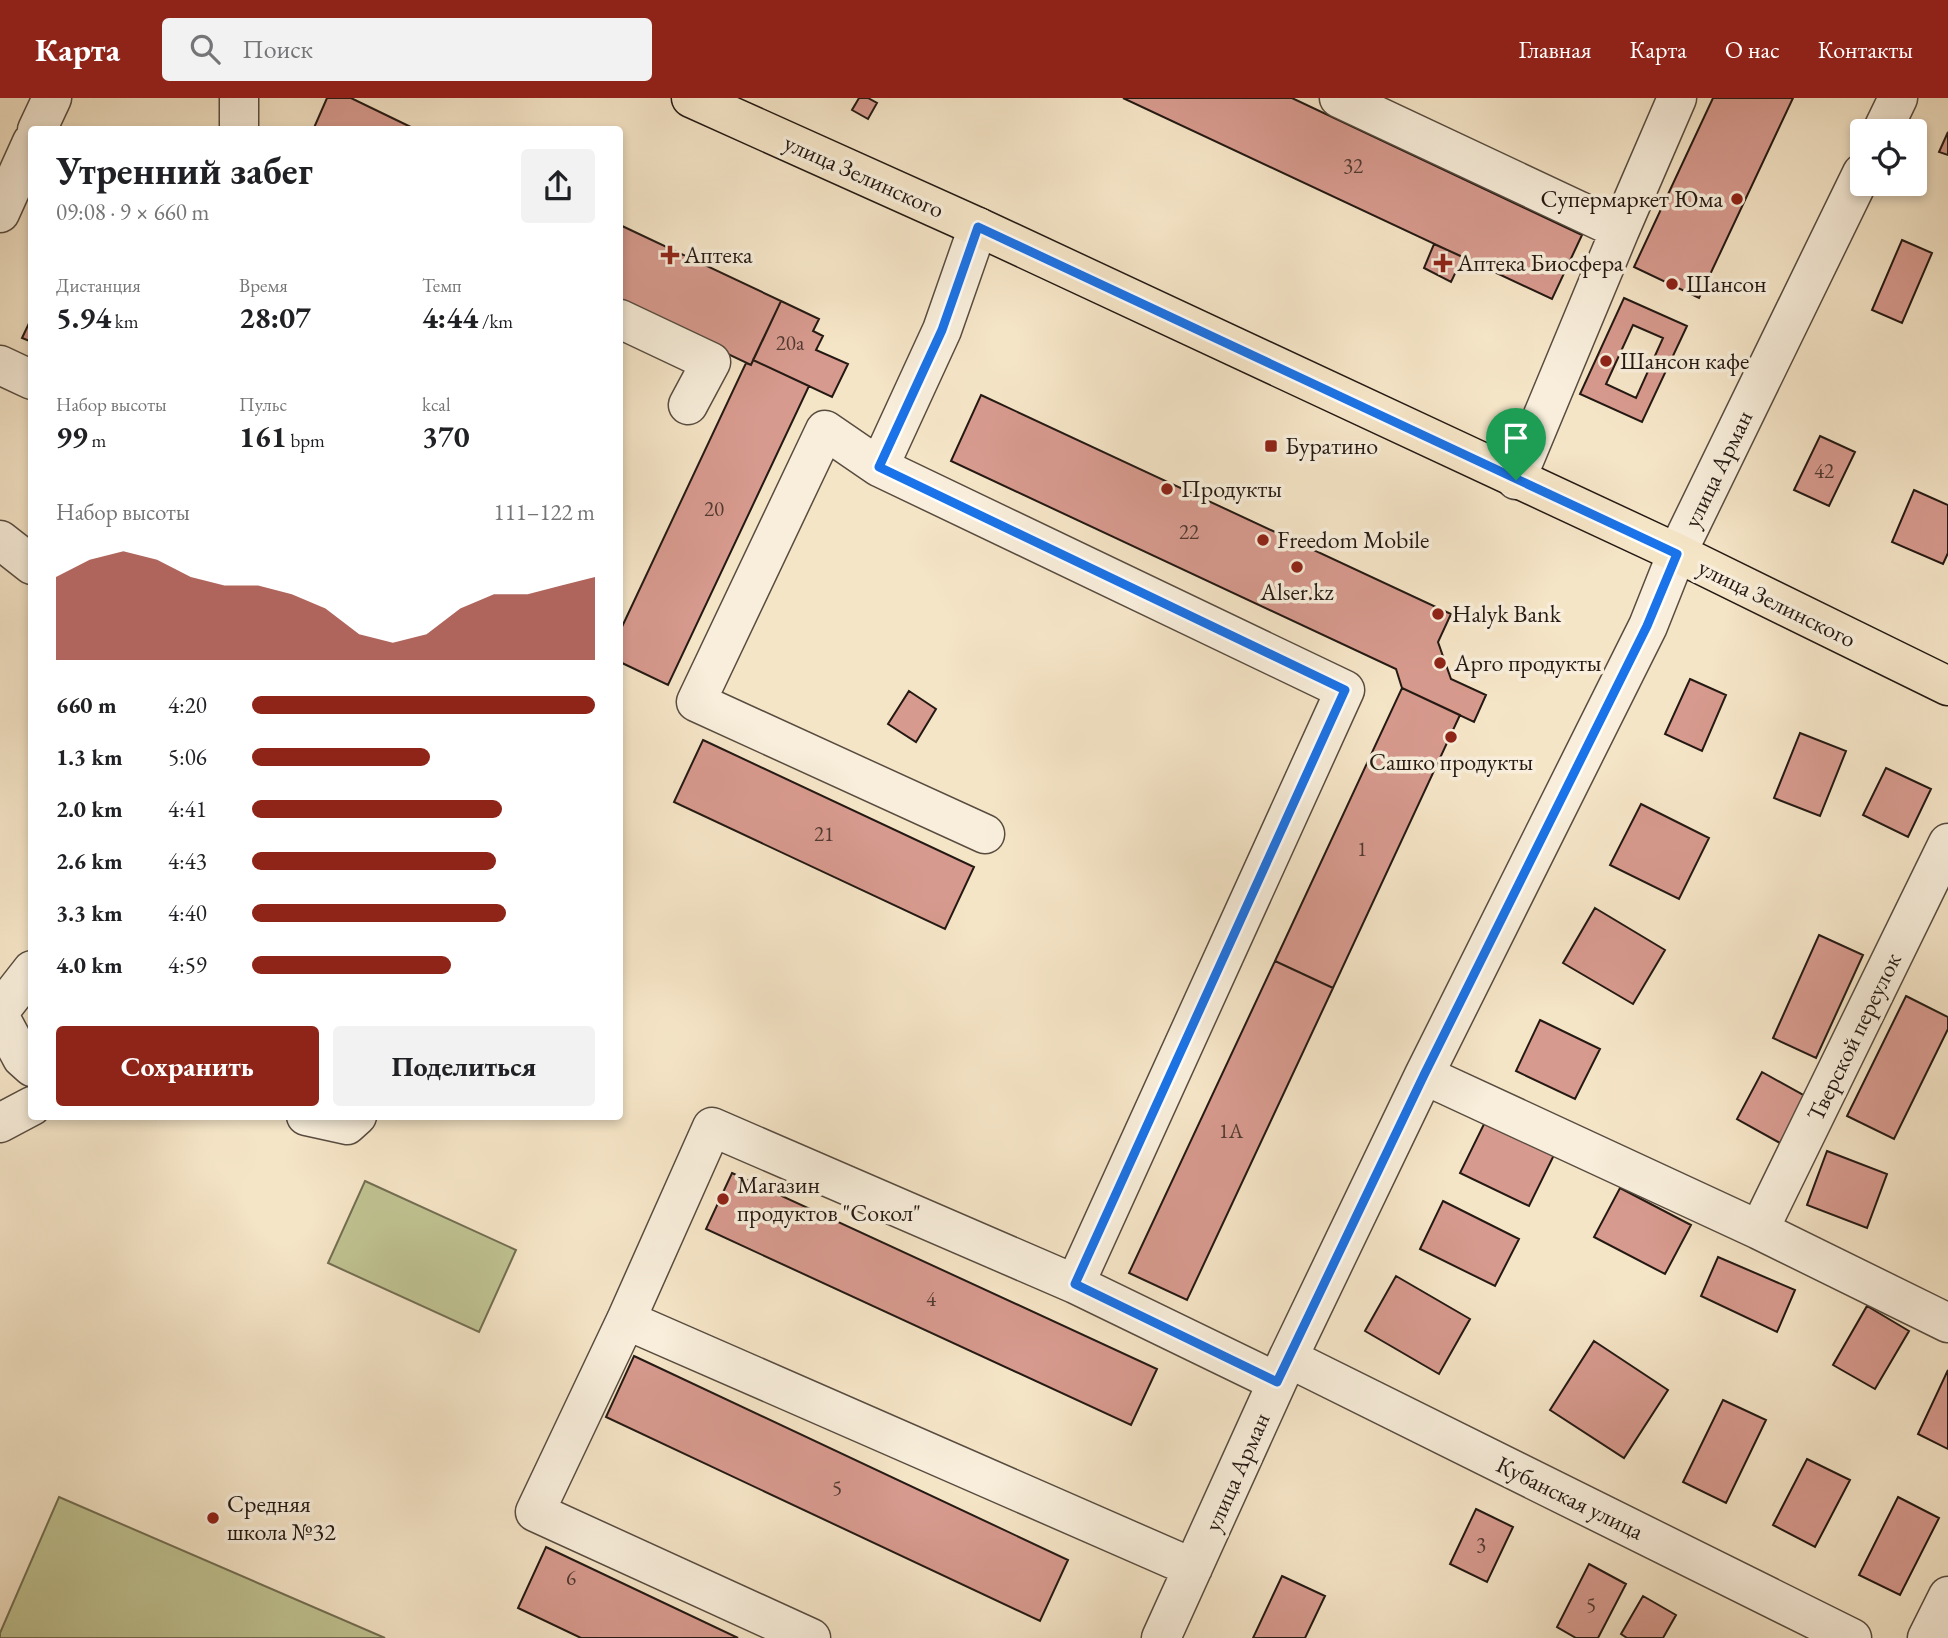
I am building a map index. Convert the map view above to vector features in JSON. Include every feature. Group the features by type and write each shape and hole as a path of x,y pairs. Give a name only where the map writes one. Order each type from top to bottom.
{"main road":[{"name":"улица Зелинского","path":"691,98 978,227 1677,554 1948,686"}],"street":[{"path":"39,126 51,98"},
{"path":"239,98 239,126"},
{"path":"1339,98 1620,230"},
{"path":"1516,480 1676,98"},
{"path":"1888,119 1898,98"},
{"path":"0,213 28,151"},
{"name":"улица Арман","path":"1161,1638 1283,1370 1424,1075 1647,626 1677,554 1851,196"},
{"path":"879,467 942,330 978,227"},
{"path":"623,320 710,362 688,405"},
{"path":"0,365 28,378"},
{"path":"985,834 696,702 825,430 879,467 1345,690 1075,1284"},
{"path":"0,540 28,562"},
{"name":"Тверской переулок","path":"1759,1230 1948,843"},
{"path":"0,1011 28,975"},
{"path":"0,1017 22,1058 28,1063"},
{"path":"1424,1075 1759,1230 1948,1323"},
{"path":"0,1124 28,1108"},
{"path":"324,1120 347,1125 353,1120"},
{"name":"Кубанская улица","path":"626,1320 712,1127 1075,1284 1283,1370 1852,1638"},
{"path":"811,1638 535,1512 626,1320 1193,1568"},
{"path":"1927,1638 1948,1596"}],"green space":[{"path":"365,1181 516,1250 479,1332 328,1263"},
{"path":"59,1497 385,1638 0,1638"}],"building":[{"path":"327,98 351,98 409,126 315,126"},
{"path":"859,98 868,98 877,103 868,119 852,110"},
{"path":"1123,98 1292,98 1582,235 1552,299"},
{"path":"1713,98 1793,98 1699,298 1634,267"},
{"path":"1948,132 1948,155 1939,152"},
{"path":"623,226 781,301 751,365 623,304"},
{"path":"1902,240 1932,253 1902,323 1872,310"},
{"name":"Аптека Биосфера","path":"1434,244 1463,257 1451,282 1424,268"},
{"name":"Шансон кафе","path":"1624,298 1687,326 1642,422 1580,394","holes":["1633,325 1663,338 1636,398 1606,384"]},
{"path":"781,301 819,319 813,331 823,336 816,350 848,364 832,397 753,360"},
{"path":"28,325 28,340 22,338"},
{"path":"753,360 809,386 668,685 623,663 623,625 746,363 751,365"},
{"path":"981,395 1451,614 1438,642 1451,679 1486,695 1474,722 1402,688 1396,669 951,461"},
{"path":"1820,436 1855,452 1829,506 1794,490"},
{"path":"1914,490 1948,505 1948,553 1943,564 1892,542"},
{"path":"1690,679 1726,695 1702,751 1665,734"},
{"path":"1402,688 1460,715 1333,988 1275,961"},
{"path":"909,691 936,709 916,742 888,724"},
{"path":"1800,733 1846,751 1820,816 1774,798"},
{"path":"703,740 974,867 945,929 674,802"},
{"path":"1886,768 1931,789 1908,837 1863,815"},
{"path":"1641,804 1709,838 1679,899 1610,865"},
{"path":"1595,908 1665,950 1633,1004 1563,963"},
{"path":"1819,935 1863,955 1816,1058 1773,1038"},
{"path":"1275,961 1333,988 1187,1300 1129,1273"},
{"path":"1906,996 1948,1017 1948,1029 1894,1139 1847,1116"},
{"path":"1540,1020 1600,1049 1575,1099 1516,1071"},
{"path":"1762,1072 1805,1096 1780,1143 1737,1119"},
{"path":"1485,1122 1554,1155 1529,1206 1460,1173"},
{"path":"1827,1151 1887,1174 1867,1228 1807,1205"},
{"path":"732,1173 1157,1369 1131,1425 706,1229"},
{"path":"1620,1188 1691,1225 1665,1274 1594,1237"},
{"path":"1443,1201 1519,1239 1495,1286 1420,1249"},
{"path":"1718,1257 1795,1290 1777,1332 1701,1296"},
{"path":"1396,1276 1470,1319 1439,1374 1365,1331"},
{"path":"1867,1306 1909,1331 1875,1389 1833,1365"},
{"path":"1594,1341 1668,1390 1624,1458 1550,1410"},
{"path":"634,1356 1068,1560 1040,1621 606,1417"},
{"path":"1948,1370 1948,1449 1918,1434"},
{"path":"1723,1400 1766,1420 1726,1503 1683,1482"},
{"path":"1807,1459 1850,1480 1815,1547 1773,1525"},
{"path":"1898,1497 1939,1518 1900,1595 1859,1575"},
{"path":"1476,1509 1513,1527 1487,1582 1450,1564"},
{"path":"546,1547 738,1638 581,1638 518,1608"},
{"path":"1589,1564 1626,1584 1598,1638 1576,1638 1557,1627"},
{"path":"1282,1576 1325,1596 1305,1638 1253,1638"},
{"path":"1643,1596 1676,1615 1663,1638 1627,1638 1621,1634"}],"place":[{"name":"Супермаркет Юма","path":"1737,199"},
{"name":"Аптека","path":"670,255"},
{"name":"Аптека Биосфера","path":"1443,263"},
{"name":"Шансон","path":"1672,284"},
{"name":"Шансон кафе","path":"1606,361"},
{"name":"Буратино","path":"1271,446"},
{"name":"Продукты","path":"1167,489"},
{"name":"Freedom Mobile","path":"1263,540"},
{"name":"Alser.kz","path":"1297,567"},
{"name":"Halyk Bank","path":"1438,614"},
{"name":"Арго продукты","path":"1440,663"},
{"name":"Сашко продукты","path":"1451,737"},
{"name":"Магазин продуктов \"Сокол\"","path":"723,1199"},
{"name":"Средняя школа №32","path":"213,1518"}],"route":[{"path":"978,227 1516,480 1677,554 1647,626 1424,1075 1277,1382 1075,1284 1345,690 879,467 942,330 978,227"}]}
